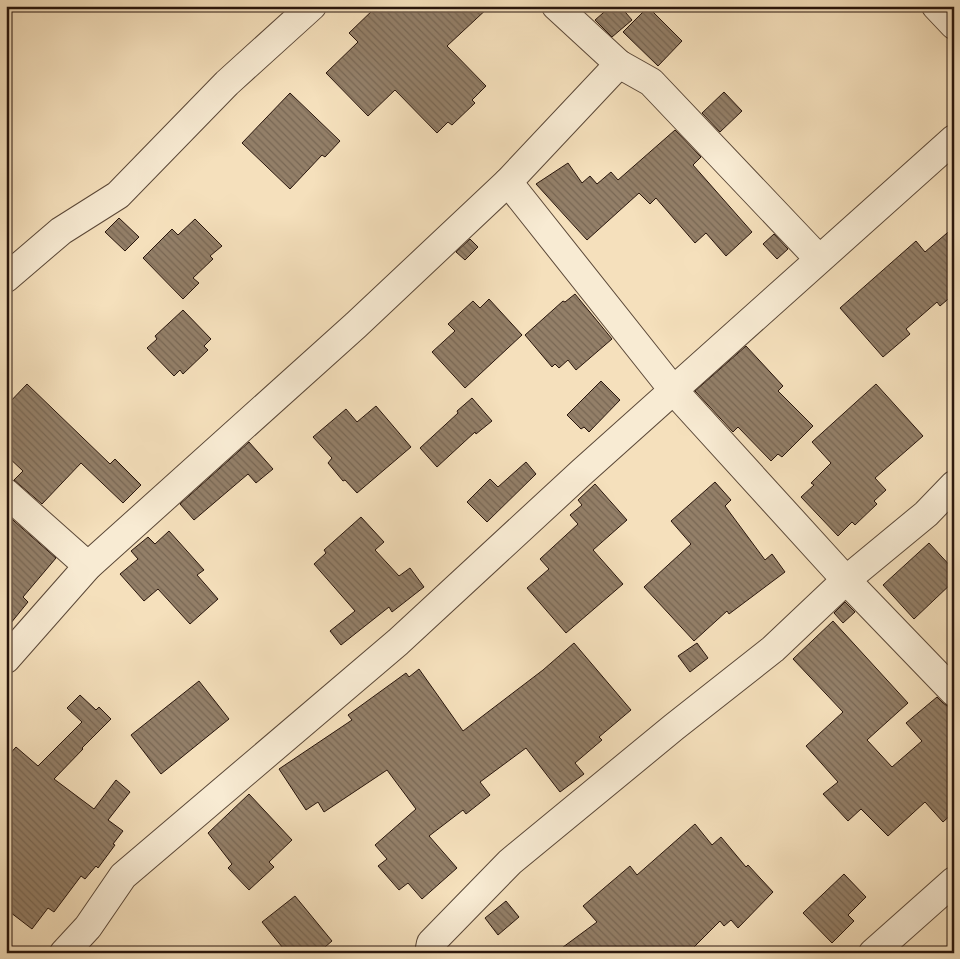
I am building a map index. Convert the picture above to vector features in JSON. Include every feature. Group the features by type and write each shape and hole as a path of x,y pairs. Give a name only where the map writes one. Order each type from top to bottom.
{"street":[{"path":"6,278 61,231 118,195 227,83 312,6"},
{"path":"556,6 619,64 651,82 819,259"},
{"path":"936,6 954,25"},
{"path":"6,659 88,566 356,325 508,182 619,64"},
{"path":"64,953 88,927 123,876 398,642 582,472 954,139"},
{"path":"508,182 674,390 846,580 954,692"},
{"path":"429,953 431,943 510,862 674,727 773,649 846,580 926,514 954,485"},
{"path":"6,493 88,566"},
{"path":"872,953 954,881"}],"building":[{"path":"377,6 490,6 447,46 486,86 472,100 475,103 452,125 448,122 437,133 395,90 368,116 326,73 358,42 349,33"},
{"path":"611,6 620,6 632,20 612,37 595,20"},
{"path":"648,7 682,41 658,66 623,32"},
{"path":"724,92 742,111 720,132 702,113"},
{"path":"290,93 340,141 325,157 322,155 290,189 242,143"},
{"path":"675,130 701,157 693,165 752,232 726,256 706,233 695,243 656,198 650,204 639,193 587,240 536,184 568,163 582,183 590,176 597,184 611,172 618,180"},
{"path":"119,218 139,237 125,251 105,232"},
{"path":"195,219 222,246 210,256 213,259 193,278 199,283 183,299 143,258 172,229 178,235"},
{"path":"954,227 954,294 940,306 937,302 906,329 910,334 883,357 840,308 916,241 925,252"},
{"path":"774,234 788,249 777,259 763,244"},
{"path":"470,239 478,247 465,260 456,252"},
{"path":"575,294 612,339 576,370 568,360 559,368 555,364 552,367 525,335 563,301 565,302"},
{"path":"489,299 522,335 465,388 432,352 455,331 448,324 473,301 480,308"},
{"path":"183,310 211,339 204,346 208,350 183,374 180,370 174,376 147,348 157,339 155,336"},
{"path":"746,346 783,386 778,391 813,426 782,457 778,454 771,461 738,427 733,432 695,391"},
{"path":"601,381 620,400 589,432 584,427 581,429 567,415"},
{"path":"27,384 110,464 115,459 141,485 123,503 81,463 42,504 14,480 23,471 6,455 6,406"},
{"path":"876,384 923,436 875,478 886,490 874,501 877,504 855,525 852,522 838,536 801,497 814,485 811,483 831,463 812,442"},
{"path":"472,398 492,421 476,434 475,432 437,467 420,448"},
{"path":"376,406 411,447 357,493 345,480 343,481 328,463 332,458 313,437 346,409 357,422"},
{"path":"249,442 273,469 256,483 248,474 194,520 180,504"},
{"path":"526,462 536,474 487,522 467,502 490,479 498,487"},
{"path":"715,482 731,500 725,506 765,560 772,554 785,572 729,614 727,611 694,641 644,587 691,544 671,521"},
{"path":"595,484 627,520 593,550 623,584 566,633 527,588 549,569 540,559 578,524 570,515 582,505 578,500"},
{"path":"6,514 56,558 23,597 28,602 6,629"},
{"path":"361,517 384,542 375,550 399,576 410,568 424,587 392,612 389,607 341,645 330,631 355,611 314,564 326,553 324,550"},
{"path":"169,531 204,570 197,575 218,599 190,624 158,589 144,601 120,574 138,559 131,551 148,537 155,544"},
{"path":"929,543 954,570 954,581 914,619 883,585"},
{"path":"845,602 855,612 843,623 834,613"},
{"path":"833,621 908,703 867,740 892,767 922,741 906,723 937,697 949,707 954,707 954,812 943,822 925,802 888,836 861,809 848,821 823,794 838,782 806,746 843,712 793,659"},
{"path":"574,643 631,710 599,737 602,740 575,763 584,774 560,792 526,748 480,782 490,795 466,814 463,810 429,836 457,868 422,899 408,883 399,890 378,866 387,859 375,845 416,809 387,770 324,812 318,802 306,810 279,769 352,720 348,715 406,673 409,677 419,669 463,731 543,670"},
{"path":"697,643 708,658 690,672 678,656"},
{"path":"199,681 229,719 161,774 131,735"},
{"path":"80,695 96,710 99,707 111,719 54,779 94,809 116,780 130,792 108,820 123,831 98,868 96,866 85,879 81,876 54,912 48,908 32,929 6,909 6,758 16,747 38,766 82,722 67,708"},
{"path":"249,794 292,840 269,862 274,867 249,890 228,868 232,864 208,833"},
{"path":"695,824 712,845 721,837 746,867 748,865 773,892 738,928 731,920 724,926 720,921 688,953 555,953 597,922 583,906 630,866 637,875"},
{"path":"844,874 866,897 848,915 854,921 832,943 803,913"},
{"path":"295,896 332,941 318,953 287,953 262,922"},
{"path":"506,901 519,917 498,935 485,918"}]}
